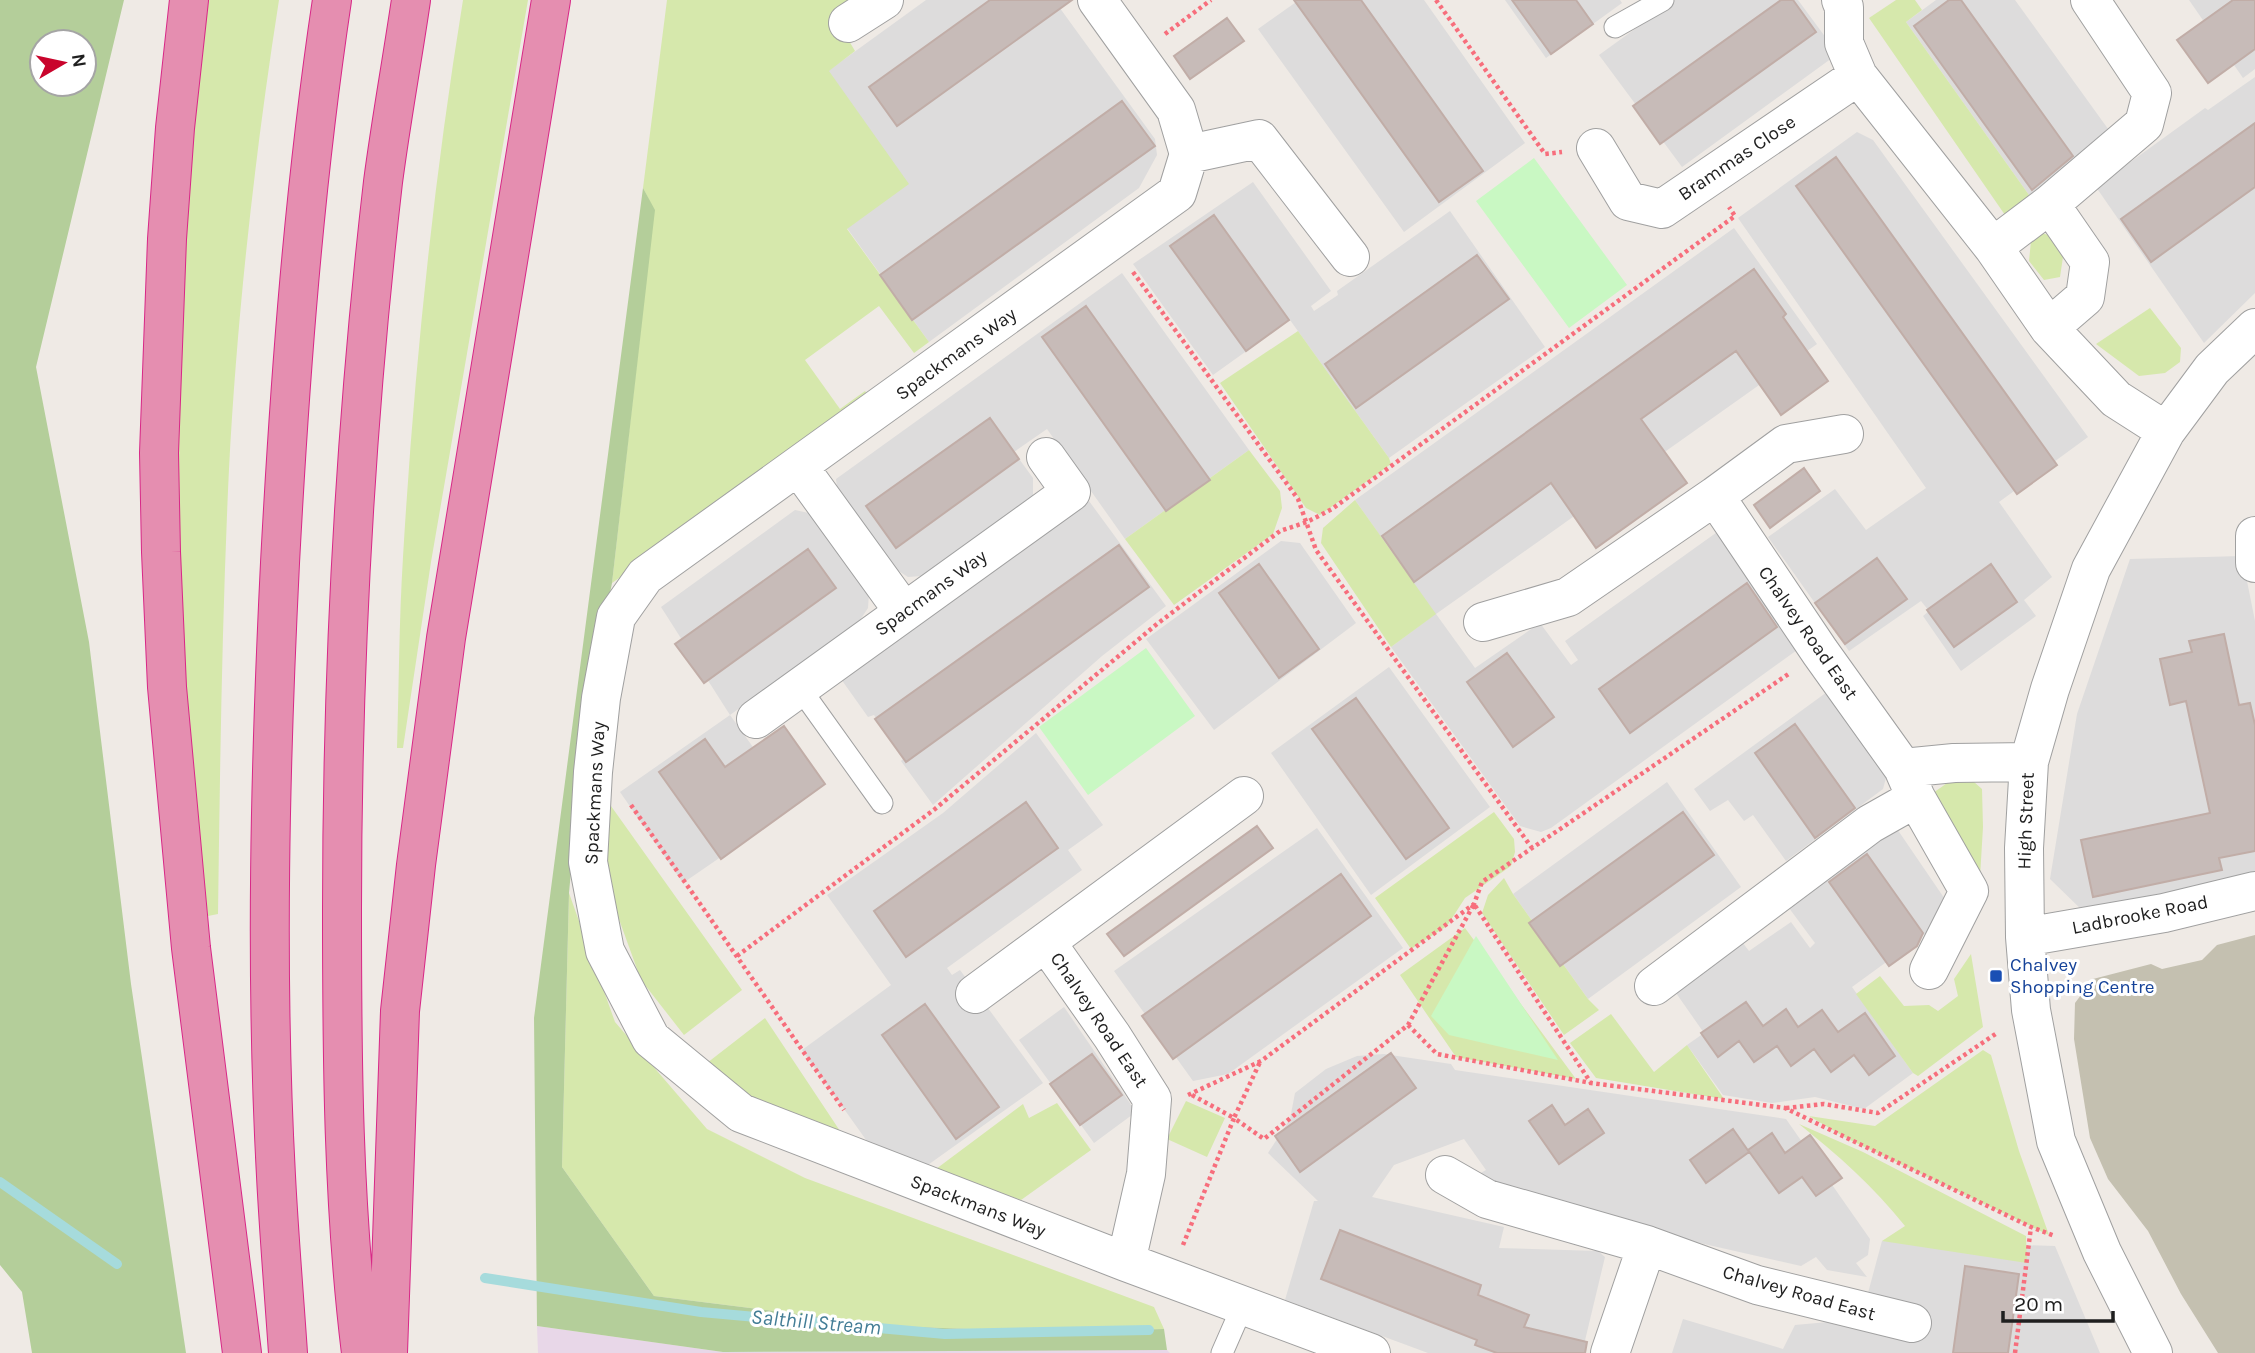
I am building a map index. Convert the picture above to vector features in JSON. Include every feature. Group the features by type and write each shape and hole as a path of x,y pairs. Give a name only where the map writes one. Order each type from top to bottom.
{"highway":[{"path":"189,0 175,128 167,239 159,453 162,566 167,687 191,948 242,1353"},
{"path":"288,1353 276,1175 272,1044 270,897 274,684 296,308 309,173 332,0"},
{"path":"360,1353 354,1302 342,1042 342,837 347,648 367,348 384,180 411,0"},
{"path":"388,1353 400,1012 415,865 446,638 551,0"}],"street":[{"path":"848,23 884,0"},
{"path":"1097,0 1176,110 1189,154 1259,139 1350,257"},
{"path":"1841,0 1844,7 1844,43 1858,76 1993,247 2049,328 2116,399 2166,431"},
{"path":"1993,247 2050,204 2144,124 2152,93 2090,0"},
{"name":"Brammas Close","path":"1596,148 1628,201 1662,209 1858,76"},
{"name":"Spackmans Way","path":"1189,154 1177,194 645,576 617,617 601,698 593,772 588,862 605,951 651,1039 741,1112 1126,1262 1371,1353"},
{"path":"2049,328 2085,297 2090,262 2050,204"},
{"name":"High Street","path":"2153,1353 2102,1252 2056,1141 2031,1010 2025,937 2024,848 2029,762 2050,689 2091,569 2166,431 2212,369 2255,328"},
{"path":"1483,622 1567,597 1786,444 1844,434"},
{"name":"Spacmans Way","path":"756,719 1071,492 1046,457"},
{"path":"799,467 904,612"},
{"name":"Chalvey Road East","path":"1715,496 1909,783 1969,891 1929,970"},
{"path":"2255,536 2255,563"},
{"path":"1654,986 1870,824 1909,783 1954,763 2029,762"},
{"name":"Chalvey Road East","path":"975,995 1244,796"},
{"name":"Ladbrooke Road","path":"2025,937 2164,913 2255,891"},
{"name":"Chalvey Road East","path":"1046,942 1112,1036 1152,1099 1146,1174 1126,1262"},
{"name":"Chalvey Road East","path":"1445,1175 1487,1199 1647,1245 1758,1284 1912,1323"},
{"path":"1610,1353 1647,1245"}],"lane":[{"path":"1615,27 1662,0"},
{"path":"799,687 883,803"},
{"path":"1222,1353 1243,1305"}],"path":[{"path":"1136,55 1211,0"},
{"path":"1436,0 1545,155 1596,148"},
{"path":"737,956 935,809 1157,624 1280,531 1307,522 1332,509 1735,216 1709,179"},
{"path":"1111,242 1298,499 1316,550 1532,848"},
{"path":"1192,1095 1234,1118 1264,1139 1408,1026 1474,904 1482,882 1820,652"},
{"path":"593,772 624,796 847,1115"},
{"path":"1152,1099 1192,1095 1261,1061 1474,904"},
{"path":"1474,904 1591,1083"},
{"path":"1408,1026 1437,1054 1591,1083 1785,1108 1824,1104 1878,1113 2031,1010"},
{"path":"1169,1278 1234,1118 1261,1061"},
{"path":"1785,1108 2031,1227 2061,1238"},
{"path":"2015,1353 2031,1227"}],"shaded area":[{"path":"926,0 1054,0 1155,139 1157,155 1139,188 929,342 847,228 828,71"},
{"path":"1299,0 1424,0 1525,143 1404,232 1258,29"},
{"path":"1505,0 1620,0 1622,3 1546,58"},
{"path":"1675,0 1798,0 1832,46 1832,58 1682,167 1599,55"},
{"path":"1936,0 2015,0 2111,133 2029,195 1906,22"},
{"path":"2189,0 2255,0 2255,69 2243,78"},
{"path":"2255,77 2255,293 2204,343 2096,187 2205,108 2208,110"},
{"path":"1857,132 1873,140 2088,437 1999,502 2052,577 2024,600 2036,616 1961,671 1923,616 1929,611 1921,601 1849,651 1768,537 1835,489 1866,530 1926,488 1738,218"},
{"path":"1253,182 1331,291 1311,306 1314,311 1338,295 1337,291 1450,211 1545,347 1389,458 1290,320 1213,375 1133,264"},
{"path":"1734,228 1817,344 1436,614 1475,668 1540,623 1571,665 1578,660 1565,641 1720,530 1804,645 1551,828 1541,832 1520,826 1391,647 1435,614 1355,500"},
{"path":"1122,273 1249,450 1125,539 1047,429 1014,452 1033,478 1033,496 1026,503 922,576 908,577 894,568 837,487 836,479"},
{"path":"1089,501 1166,606 1102,656 933,805 901,761 904,758 874,715 868,717 841,679"},
{"path":"795,510 813,514 869,593 868,608 858,623 730,715 661,607"},
{"path":"1281,541 1300,543 1356,623 1214,730 1146,639"},
{"path":"2242,556 2255,621 2255,880 2085,913 2050,879 2077,714 2130,559"},
{"path":"1389,667 1490,807 1371,895 1271,753"},
{"path":"1827,692 1887,774 1883,789 1786,861 1753,815 1744,821 1728,800 1710,811 1694,789"},
{"path":"730,715 795,806 683,883 620,792"},
{"path":"1036,733 1103,825 1068,850 1082,870 947,968 952,975 960,970 1043,1083 925,1167 869,1144 802,1050 891,985 827,895 943,813"},
{"path":"1667,782 1741,887 1588,999 1513,894"},
{"path":"1893,823 1953,911 1852,987 1913,1073 1864,1109 1815,1097 1772,1103 1723,1095 1687,1045 1704,1033 1669,983 1736,934 1749,951 1791,922 1810,948 1815,943 1783,900"},
{"path":"1317,828 1403,948 1228,1074 1193,1081 1114,971"},
{"path":"2255,935 2255,1353 2218,1353 2181,1294 2148,1231 2108,1179 2090,1138 2074,1039 2075,1003 2093,979 2151,964 2162,969 2202,960 2217,945"},
{"path":"1064,1007 1136,1112 1094,1143 1019,1040"},
{"path":"1384,1054 1451,1064 1455,1070 1786,1119 1870,1239 1868,1255 1856,1263 1867,1277 1827,1270 1816,1257 1801,1266 1669,1236 1488,1187 1479,1174 1486,1170 1464,1139 1394,1165 1372,1197 1504,1227 1499,1248 1598,1251 1605,1257 1582,1353 1428,1353 1285,1300 1314,1201 1318,1201 1268,1153 1290,1119 1295,1093 1326,1069 1357,1056"},
{"path":"1882,1241 2055,1246 2100,1353 1672,1353 1683,1319 1783,1349 1795,1325 1861,1319"},
{"path":"537,1326 723,1352 1109,1349 1167,1350 1170,1353 538,1353"}],"green space":[{"path":"0,0 124,0 36,367 89,642 131,984 186,1353 32,1353 22,1292 0,1265"},
{"path":"209,0 279,0 262,116 237,352 225,580 218,914 208,916 186,691 177,466 189,188"},
{"path":"463,0 528,0 431,562 403,748 397,748 402,581 419,348 434,208"},
{"path":"667,0 849,0 832,12 855,51 829,71 909,184 847,229 929,342 914,353 879,306 805,360 840,409 865,391 872,401 612,583 654,210 643,188"},
{"path":"1896,0 1915,0 1922,10 1906,22 2029,195 2030,204 2005,215 1869,18"},
{"path":"1534,158 1627,285 1569,328 1476,201"},
{"path":"643,188 655,210 612,583 585,719 569,893 562,1167 654,1296 892,1326 1045,1332 1164,1329 1167,1350 723,1352 537,1326 534,1018"},
{"path":"2042,233 2057,238 2063,257 2060,277 2044,280 2029,261 2031,241"},
{"path":"2150,308 2181,348 2180,362 2165,373 2139,376 2096,344"},
{"path":"1298,331 1391,464 1320,515 1306,508 1220,383"},
{"path":"1249,450 1280,491 1282,508 1273,534 1174,605 1125,539"},
{"path":"1355,500 1436,614 1391,647 1321,543 1323,528"},
{"path":"1146,648 1195,716 1088,795 1039,727"},
{"path":"1950,781 1974,782 1982,789 1980,877 1933,793"},
{"path":"611,806 742,990 684,1035 641,980 616,911 606,853"},
{"path":"1494,812 1514,839 1515,852 1511,866 1465,898 1447,926 1411,949 1375,898"},
{"path":"1504,878 1588,999 1599,1010 1564,1035 1482,913 1488,895"},
{"path":"569,893 615,1022 707,1129 805,1178 1154,1307 1164,1329 1045,1332 892,1326 654,1296 562,1167"},
{"path":"1465,928 1576,1079 1456,1057 1400,975"},
{"path":"1476,936 1558,1060 1449,1035 1431,1016"},
{"path":"1971,954 1983,1027 1918,1076 1913,1073 1856,994 1880,976 1904,1006 1929,1005 1938,1011 1958,996 1954,979"},
{"path":"1611,1014 1654,1072 1687,1045 1724,1099 1596,1078 1570,1043"},
{"path":"765,1018 846,1140 774,1113 722,1079 707,1063"},
{"path":"1983,1050 1991,1055 2019,1151 2049,1235 1848,1139 1809,1116 1875,1126"},
{"path":"1186,1101 1225,1118 1207,1157 1167,1139"},
{"path":"1057,1103 1091,1150 1021,1200 936,1169 1023,1104 1029,1118"},
{"path":"1799,1124 1863,1152 2026,1236 2027,1263 1882,1241 1905,1226 1855,1172"}],"building":[{"path":"990,0 1072,0 897,126 869,87"},
{"path":"1294,0 1361,0 1483,171 1439,202"},
{"path":"1512,0 1576,0 1593,24 1551,54"},
{"path":"1781,0 1793,0 1816,32 1660,144 1633,106"},
{"path":"1949,0 1961,0 2073,156 2032,190 1914,26"},
{"path":"2233,0 2255,0 2255,49 2208,83 2177,40"},
{"path":"1227,18 1244,41 1190,79 1174,56"},
{"path":"1122,101 1155,146 912,320 880,275"},
{"path":"2255,123 2255,187 2151,262 2121,219"},
{"path":"1836,157 2057,465 2017,494 1796,186"},
{"path":"1214,215 1289,320 1246,351 1170,246"},
{"path":"1477,255 1509,299 1356,408 1325,364"},
{"path":"1754,269 1786,314 1783,317 1828,381 1781,415 1736,351 1641,419 1687,483 1596,548 1551,483 1414,582 1382,536"},
{"path":"1086,306 1210,480 1166,511 1042,337"},
{"path":"990,418 1019,459 896,548 866,506"},
{"path":"1804,468 1820,491 1770,528 1754,505"},
{"path":"1119,545 1149,587 906,762 875,719"},
{"path":"808,549 836,588 704,683 675,644"},
{"path":"1877,558 1907,599 1845,644 1815,603"},
{"path":"1259,564 1319,649 1279,678 1219,593"},
{"path":"1991,564 2017,602 1954,647 1927,610"},
{"path":"1747,583 1777,627 1630,733 1599,689"},
{"path":"2224,634 2239,705 2250,703 2255,725 2255,851 2219,858 2222,870 2093,897 2081,840 2210,813 2186,701 2170,705 2160,659 2192,652 2189,641"},
{"path":"1507,653 1554,717 1513,747 1467,682"},
{"path":"1356,698 1449,828 1406,859 1312,729"},
{"path":"1795,724 1855,808 1815,838 1755,753"},
{"path":"784,726 825,784 721,859 659,772 705,739 725,767"},
{"path":"1026,802 1058,848 906,957 874,911"},
{"path":"1683,812 1714,855 1560,966 1529,923"},
{"path":"1257,826 1273,848 1124,956 1107,934"},
{"path":"1867,854 1923,933 1917,946 1889,966 1829,882"},
{"path":"1341,874 1371,916 1173,1059 1142,1016"},
{"path":"1746,1002 1763,1026 1786,1009 1798,1027 1822,1010 1838,1032 1865,1013 1895,1056 1869,1075 1854,1055 1831,1072 1814,1049 1791,1066 1777,1046 1754,1062 1739,1041 1718,1057 1701,1033"},
{"path":"925,1004 999,1107 956,1139 882,1035"},
{"path":"1391,1053 1416,1088 1300,1172 1275,1136"},
{"path":"1092,1054 1122,1095 1080,1125 1050,1084"},
{"path":"1552,1105 1565,1125 1588,1109 1604,1133 1559,1164 1529,1121"},
{"path":"1733,1129 1749,1152 1706,1183 1690,1160"},
{"path":"1772,1133 1785,1153 1810,1135 1842,1178 1816,1196 1802,1177 1779,1193 1748,1150"},
{"path":"1340,1230 1481,1285 1478,1295 1529,1315 1524,1327 1587,1342 1585,1353 1497,1353 1475,1345 1477,1340 1321,1279"},
{"path":"1965,1266 2019,1274 2008,1353 1953,1353"}],"waterway":[{"name":"Salthill Stream","path":"0,1182 117,1264"},
{"name":"Salthill Stream","path":"485,1278 701,1312 945,1334 1149,1330"}],"place":[{"name":"Chalvey Shopping Centre","path":"1996,976"}]}
